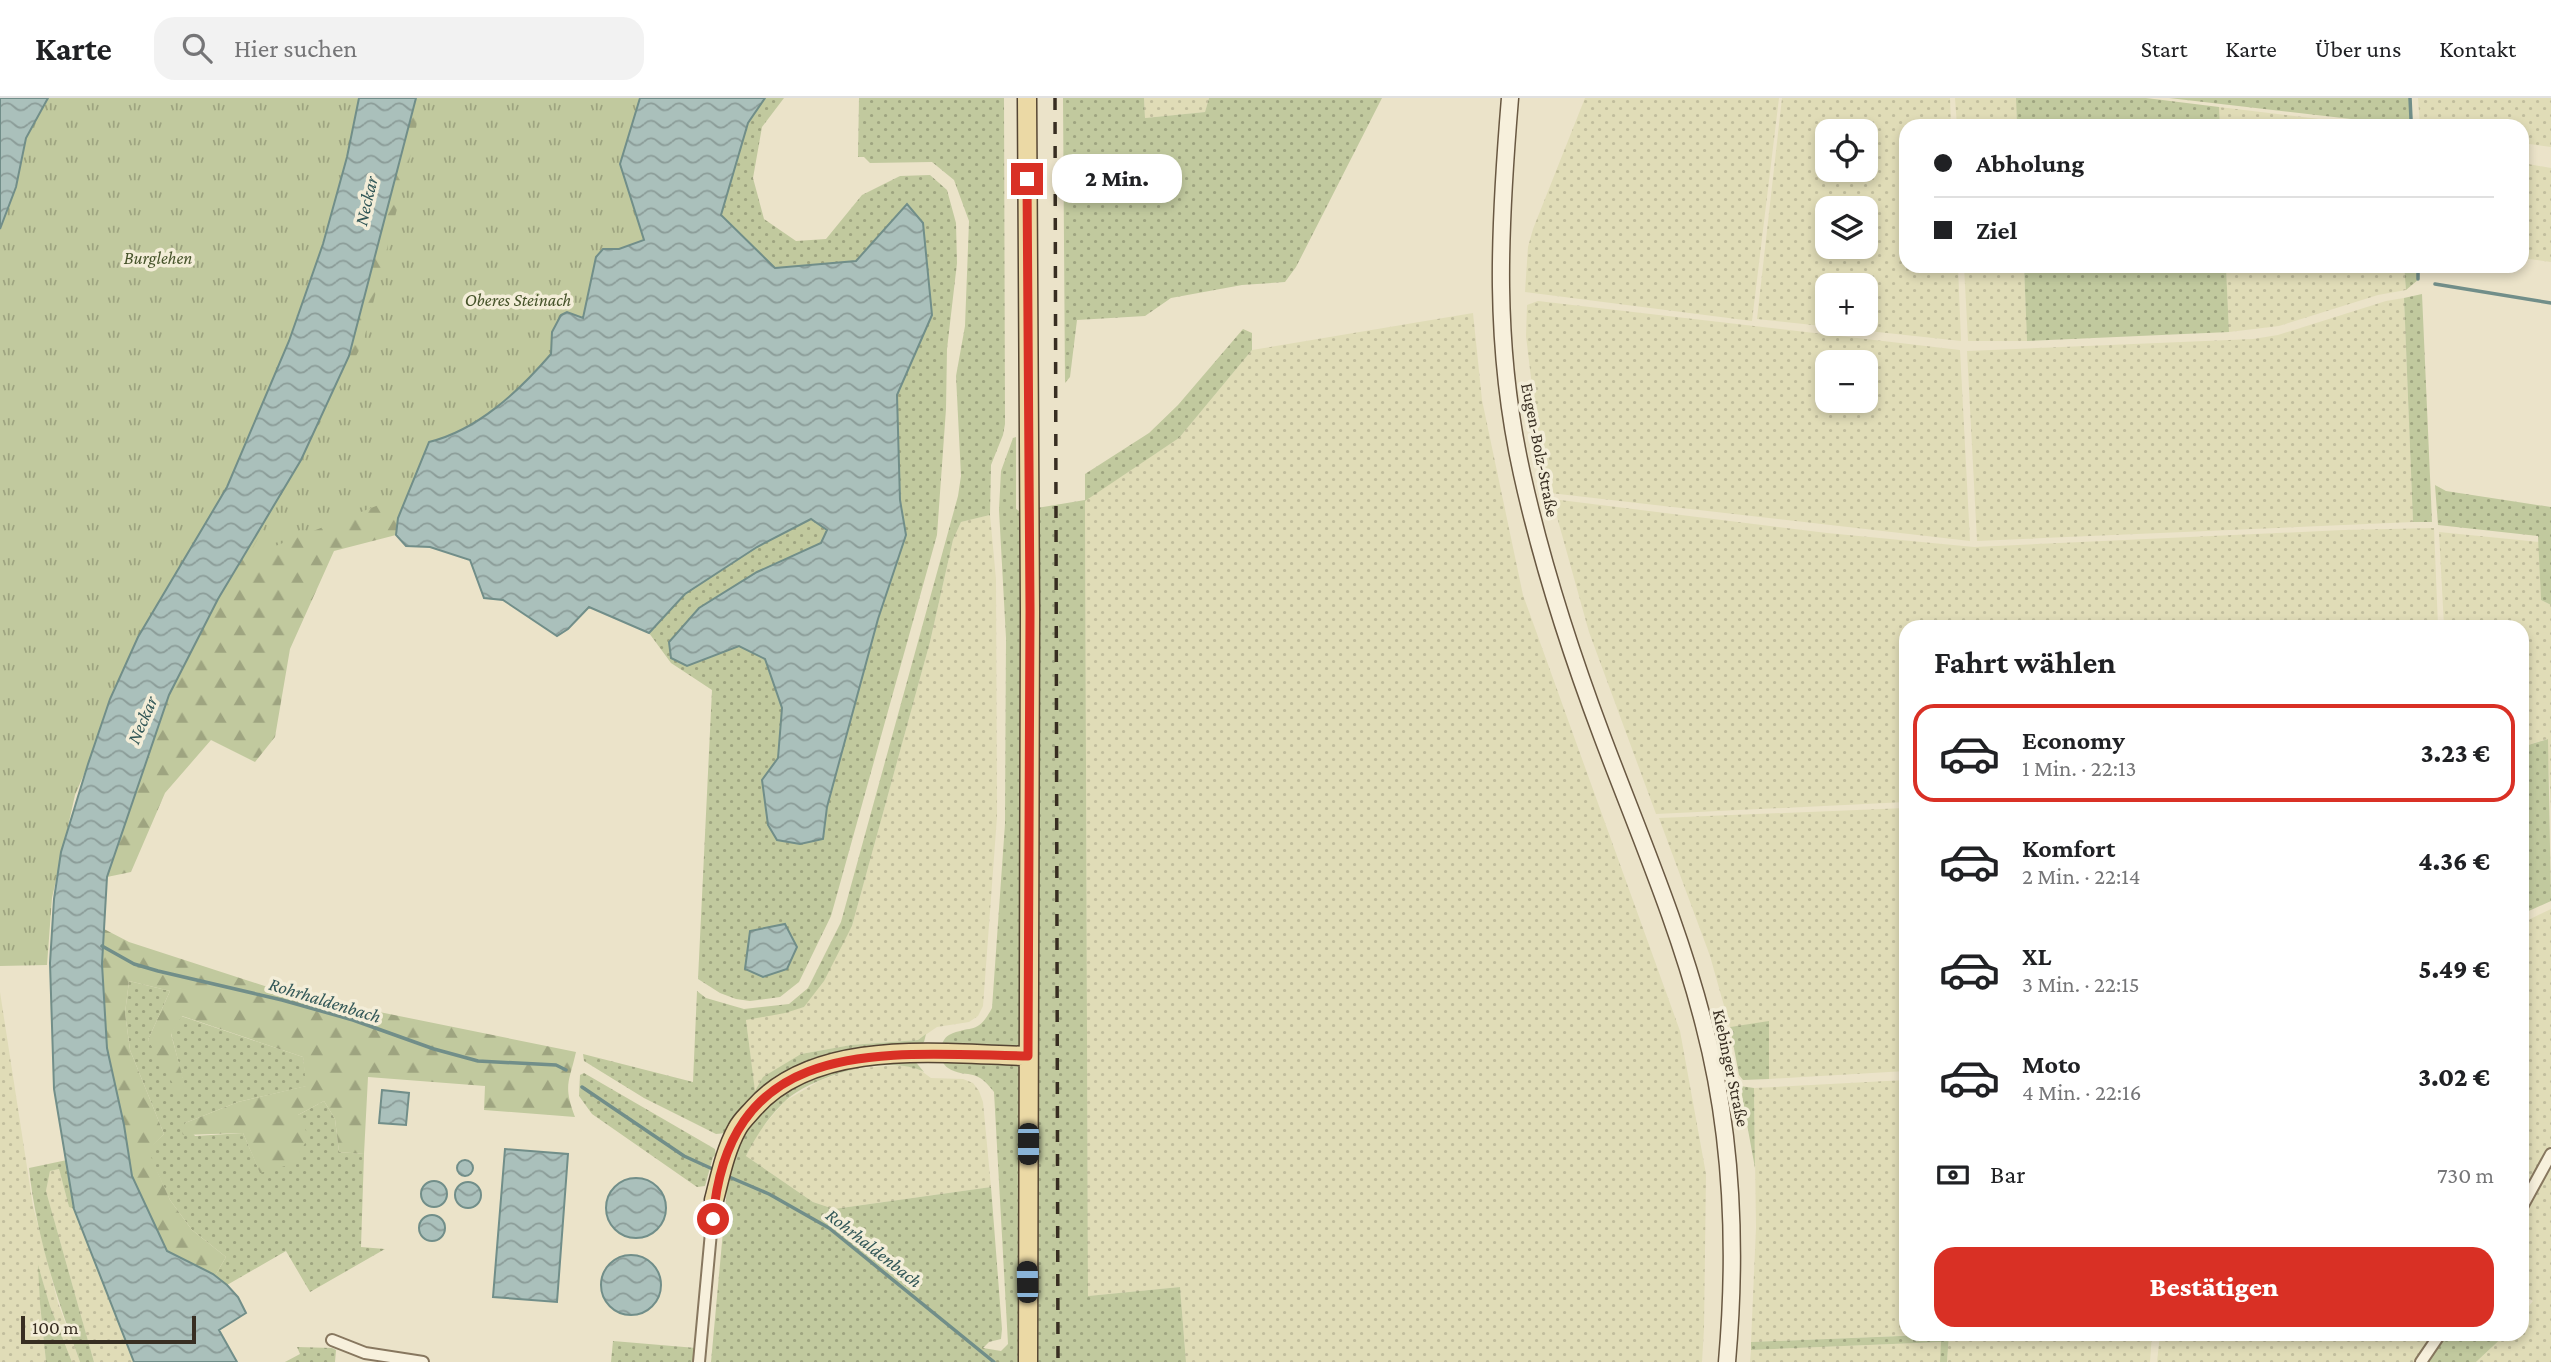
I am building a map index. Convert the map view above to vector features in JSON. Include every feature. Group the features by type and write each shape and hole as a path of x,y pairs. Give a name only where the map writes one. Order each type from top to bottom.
{"main road":[{"path":"1027,98 1030,597 1028,1362"},
{"path":"716,1194 737,1127 766,1094 794,1076 851,1058 894,1054 1028,1056"}],"street":[{"name":"Eugen-Bolz-Straße","path":"1510,98 1499,272 1503,349 1513,429 1526,493 1560,614 1624,795"},
{"name":"Kiebinger Straße","path":"1624,795 1683,954 1704,1024 1719,1092 1729,1158 1732,1217 1727,1362"},
{"path":"2529,1195 2551,1154"},
{"path":"699,1362 716,1194"},
{"path":"332,1340 365,1353 423,1362"},
{"path":"2421,1362 2435,1341"}],"shaded area":[{"path":"1144,98 1209,98 1205,112 1145,118"},
{"path":"1585,98 1779,98 1752,321 1525,292 1528,247 1533,229"},
{"path":"1782,98 1950,98 1951,119 1899,119 1899,273 1958,273 1961,341 1878,332 1878,273 1815,273 1815,325 1757,319"},
{"path":"1955,98 2016,98 2017,119 1956,119"},
{"path":"2418,98 2551,98 2551,147 2529,144 2529,119 2420,119"},
{"path":"2219,107 2319,119 2220,119"},
{"path":"2529,164 2551,168 2551,262 2529,259"},
{"path":"1964,273 2024,273 2027,341 1968,341"},
{"path":"2226,273 2405,273 2406,290 2378,295 2279,326 2229,332"},
{"path":"2404,298 2413,522 1977,541 1967,351 2253,339 2278,335 2386,301"},
{"path":"1538,301 1815,333 1815,336 1839,336 1960,350 1970,541 1550,493 1537,428 1526,336 1527,305"},
{"path":"1473,313 1482,400 1523,595 1680,1031 1706,1174 1702,1362 1186,1362 1180,1287 1088,1296 1085,500 1179,438 1252,350"},
{"path":"1552,499 1827,533 1974,547 2434,528 2438,620 1899,620 1899,802 1656,814 1589,632"},
{"path":"990,515 996,579 997,817 983,1006 978,1016 969,1022 937,1027 918,1040 851,1045 801,1054 755,1093 746,1020 804,1007 852,926 930,642 953,540 961,522"},
{"path":"2439,532 2539,542 2541,600 2551,605 2551,809 2547,739 2529,745 2529,620 2444,620"},
{"path":"1899,808 1899,1071 1769,1079 1768,1022 1730,1027 1710,956 1659,818"},
{"path":"2551,909 2551,1145 2529,1186 2529,920"},
{"path":"0,992 33,1206 58,1303 80,1362 72,1362 39,1269 46,1362 0,1362"},
{"path":"898,1065 916,1067 931,1078 963,1079 973,1083 983,1102 991,1187 834,1209 813,1202 746,1156 759,1131 785,1101 821,1080 853,1069"},
{"path":"1899,1080 1899,1336 1751,1342 1756,1228 1754,1088"},
{"path":"59,1169 69,1207 74,1209 134,1362 94,1362 46,1191 50,1171"},
{"path":"2551,1170 2551,1362 2476,1362 2498,1341 2529,1341 2529,1306 2533,1301 2529,1298 2529,1206"},
{"path":"1948,1341 2152,1341 2150,1362 1947,1362"},
{"path":"2159,1341 2432,1341 2416,1362 2157,1362"},
{"path":"1942,1342 1940,1362 1750,1362 1751,1350"}],"green space":[{"name":"Burglehen","path":"0,98 368,98 338,228 241,474 134,659 75,795 52,898 47,965 0,966"},
{"path":"416,98 586,98 398,518 396,535 334,551 290,649 275,737 255,762 211,740 165,793 131,872 107,877 169,695 218,599 301,460 349,356"},
{"name":"Oberes Steinach","path":"421,98 643,98 665,391 248,557 363,343 413,146"},
{"path":"765,98 784,98 762,127 753,178 764,219 796,241 826,239 862,195 900,176 930,175 947,190 956,223 957,263 947,349 946,409 937,535 831,916 799,982 780,997 750,1001 720,993 698,979 712,690 671,663 649,633 685,594 757,547 812,519 828,530 821,543 757,572 687,666 739,646 765,659 782,708 778,758 762,780 823,839 827,807 878,619 906,535 900,500 897,395 932,315 907,204 856,261 775,268 721,215 748,123"},
{"path":"859,98 1004,98 1005,424 991,465 990,515 961,522 953,540 930,642 852,926 824,981 804,1007 746,1020 755,1091 763,1077 801,1054 851,1045 918,1040 926,1034 924,1042 919,1046 859,1048 800,1065 782,1075 750,1100 726,1133 716,1134 644,1098 584,1061 583,1054 693,1082 697,991 706,998 744,1009 789,1004 808,988 841,922 958,496 961,476 956,376 965,326 969,221 954,180 932,162 870,163 864,157 858,157"},
{"path":"1063,98 1144,98 1145,118 1205,112 1209,98 1382,98 1296,267 1285,282 1242,285 1171,298 1145,316 1077,320 1070,377 1065,383"},
{"path":"2016,98 2146,98 2219,107 2220,119 2017,119"},
{"path":"2169,98 2411,98 2412,119 2351,119"},
{"path":"2024,273 2226,273 2229,332 2027,341"},
{"path":"2405,273 2419,273 2419,279 2406,290"},
{"path":"2422,294 2432,522 2413,522 2404,298"},
{"path":"1243,329 1252,333 1252,350 1179,438 1085,501 1088,1296 1180,1287 1186,1362 711,1362 727,1188 735,1152 751,1123 780,1094 815,1073 840,1066 914,1060 924,1072 909,1067 871,1066 830,1076 795,1093 767,1122 746,1156 813,1202 834,1209 991,1187 1002,1329 1001,1339 989,1342 983,1348 1001,1351 1008,1344 994,1092 976,1076 948,1068 941,1051 943,1041 949,1035 978,1026 992,1008 1005,824 1006,638 999,510 1001,471 1013,438 1016,437 1016,509 1019,511 1085,500 1085,474 1149,433 1178,405"},
{"path":"2435,485 2446,491 2551,507 2551,605 2541,600 2538,536 2438,525"},
{"path":"2548,739 2551,901 2529,911 2529,745"},
{"path":"104,929 129,942 286,993 576,1052 568,1091 575,1117 484,1110 485,1086 368,1077 364,1154 339,1152 335,1119 324,1101 298,1115 309,1137 292,1164 260,1173 243,1133 183,1135 181,1130 185,1123 238,1102 306,1086 303,1057 182,1016 171,1034 187,1093 177,1091 148,1040 170,991 129,981 125,1013 130,1050 164,1134 148,1150 170,1200 192,1230 226,1257 215,1276 167,1251 132,1176 107,1048 102,964"},
{"path":"129,981 170,991 148,1040 186,1092 171,1033 181,1016 303,1057 307,1086 238,1102 185,1123 195,1136 243,1133 260,1172 298,1115 324,1101 335,1119 339,1152 364,1154 361,1247 385,1249 310,1292 286,1251 227,1285 215,1276 226,1257 192,1230 170,1200 147,1150 164,1134 130,1050 125,1013"},
{"path":"1769,1021 1769,1079 1743,1080 1739,1075 1730,1027"},
{"path":"584,1073 715,1149 716,1155 713,1157 705,1186 697,1187 592,1114 579,1096 580,1075"},
{"path":"1740,1086 1754,1088 1755,1168"},
{"path":"67,1160 74,1209 69,1207 59,1169 50,1171 46,1191 94,1362 80,1362 48,1266 32,1193 29,1168"},
{"path":"38,1265 50,1306 72,1362 46,1362"},
{"path":"1899,1336 1899,1341 1948,1341 1947,1362 1940,1362 1941,1342 1751,1350 1751,1342"},
{"path":"613,1341 696,1348 695,1362 611,1362"},
{"path":"2439,1341 2498,1341 2476,1362 2423,1362"},
{"path":"297,1347 332,1348 336,1350 335,1362 285,1362 300,1354"}],"water":[{"path":"0,98 48,98 26,138 16,187 0,229"},
{"name":"Neckar","path":"359,98 416,98 349,356 301,460 218,599 169,695 107,877 102,964 107,1048 132,1176 167,1251 213,1274 238,1297 246,1313 219,1330 237,1362 134,1362 74,1209 54,1089 50,963 54,899 61,852 110,699 138,637 227,487 289,341 323,244 347,157"},
{"path":"640,98 765,98 748,123 721,215 775,268 856,261 907,204 923,223 932,315 897,395 900,500 906,535 878,619 827,807 823,839 800,844 777,840 768,825 762,780 778,758 782,708 765,659 739,646 687,666 671,658 669,642 699,608 757,572 821,543 827,530 811,519 757,547 685,594 649,633 589,607 568,629 557,636 503,600 484,598 470,560 430,547 406,546 396,535 398,518 429,442 481,419 525,382 551,354 552,332 561,315 567,312 583,318 596,257 603,249 619,249 644,240 620,164"},
{"path":"785,924 797,947 787,969 763,977 745,969 750,931"},
{"path":"382,1090 409,1093 406,1125 379,1123"},
{"path":"505,1149 568,1154 557,1302 493,1297"},
{"path":"465,1160 471,1162 471,1174 465,1176 459,1174 457,1168 459,1162"},
{"path":"636,1178 653,1183 661,1191 666,1208 661,1225 653,1233 636,1238 619,1233 611,1225 606,1208 611,1191 619,1183"},
{"path":"434,1181 443,1185 447,1194 443,1203 434,1207 425,1203 421,1194 425,1185"},
{"path":"468,1182 477,1186 481,1195 477,1204 468,1208 459,1204 455,1195 459,1186"},
{"path":"432,1215 441,1219 445,1228 441,1237 432,1241 423,1237 419,1228 423,1219"},
{"path":"631,1255 648,1260 656,1268 661,1285 656,1302 648,1310 631,1315 614,1310 606,1302 601,1285 606,1268 614,1260"}],"waterway":[{"path":"2410,98 2411,119"},
{"path":"2418,273 2418,279"},
{"path":"2435,284 2551,303"},
{"name":"Rohrhaldenbach","path":"102,946 134,964 353,1020 434,1049 478,1061 556,1065 566,1070"},
{"name":"Rohrhaldenbach","path":"582,1087 684,1156 717,1171"},
{"name":"Rohrhaldenbach","path":"727,1176 769,1194 829,1228 994,1362"}],"railway":[{"path":"1055,98 1058,1362"}],"route":[{"path":"713,1219 714,1200 737,1127 766,1094 794,1076 851,1058 894,1054 1028,1056 1030,611 1027,179"}]}
